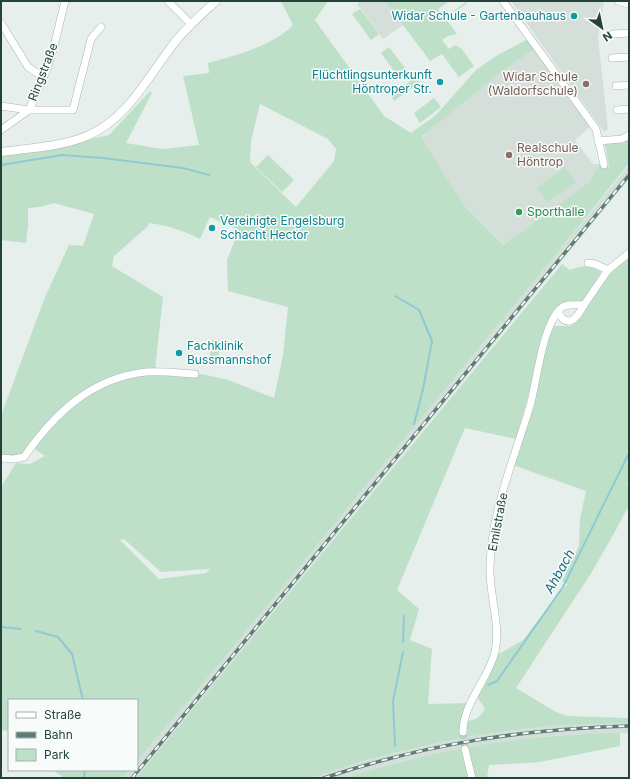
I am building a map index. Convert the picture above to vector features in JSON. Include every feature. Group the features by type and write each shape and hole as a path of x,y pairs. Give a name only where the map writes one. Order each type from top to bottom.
{"street":[{"name":"Ringstraße","path":"1,130 29,110 47,68 65,1"},
{"path":"168,1 191,24"},
{"path":"1,152 65,143 88,136 107,124 127,106 191,24 216,1"},
{"path":"503,1 596,129 604,165"},
{"path":"618,1 629,4"},
{"path":"1,23 28,67 43,77"},
{"path":"1,106 29,110 73,110 91,39 101,27"},
{"path":"613,34 629,33"},
{"path":"612,58 629,57"},
{"path":"616,86 629,85"},
{"path":"617,110 629,109"},
{"path":"598,141 617,139 629,135"},
{"path":"584,306 567,306 563,307 558,312 564,320 570,321 578,317 608,270 629,253"},
{"path":"588,263 595,264 608,270"},
{"name":"Emilstraße","path":"463,732 464,718 495,651 496,631 490,568 495,523 514,452 531,400 546,337 558,312"},
{"path":"1,458 14,459 24,457 33,443 60,412 89,390 100,385 130,375 147,372 195,374"},
{"path":"465,749 472,778"}],"shaded area":[{"path":"361,1 409,1 419,14 383,39 357,4"},
{"name":"Widar Schule (Waldorfschule)","path":"511,1 604,1 598,38 608,129 604,132"},
{"name":"Realschule Höntrop","path":"535,49 591,126 575,140 593,164 599,164 589,182 505,245 466,208 426,145 422,135 505,69"},
{"path":"629,165 629,179 185,719 136,778 123,778 128,771 138,771 138,760 216,668"},
{"path":"629,723 629,733 562,735 518,740 464,748 402,761 346,778 313,778 329,771 387,755 465,737 548,726"}],"green space":[{"path":"281,1 328,1 315,20 384,116 411,133 435,116 476,70 496,56 528,39 535,49 505,69 422,136 426,145 466,208 504,245 589,182 599,164 609,167 605,145 607,142 627,141 629,139 629,164 216,668 138,760 138,699 8,699 8,731 1,730 1,487 16,463 30,464 45,456 33,448 65,412 93,391 105,385 135,375 133,372 109,378 89,388 59,411 22,455 12,457 1,456 1,416 45,297 69,245 83,246 94,214 54,203 28,208 26,243 1,240 1,156 35,151 109,135 150,91 152,93 126,143 162,149 199,145 183,76 209,73 208,63 254,49 275,39 293,25","holes":["260,104 328,139 336,149 334,161 296,207 250,162 251,141","210,217 239,230 227,260 228,291 288,307 283,356 274,398 228,380 197,373 155,370 163,297 112,266 114,256 148,226 149,223 162,225 188,233 200,239","124,539 161,572 210,569 206,573 159,579 120,540"]},
{"path":"385,1 449,1 438,9 444,18 466,2 467,3 446,19 457,34 448,36 442,40 449,49 455,45 461,48 474,66 459,77 442,54 430,61"},
{"path":"360,9 379,34 371,40 352,14"},
{"path":"389,47 408,72 400,79 381,53"},
{"path":"416,77 420,82 394,101 391,95"},
{"path":"434,98 441,107 420,123 414,113"},
{"path":"268,155 294,180 282,192 256,167"},
{"path":"565,167 576,182 547,202 537,188"},
{"path":"629,258 629,480 626,485 629,483 629,507 590,575 516,688 556,712 567,716 629,718 629,723 548,726 466,737 467,721 478,718 485,708 478,699 480,689 497,655 523,640 568,584 562,581 579,546 580,519 586,491 513,465 552,326 571,326 581,318 606,274"},
{"path":"562,264 570,270 586,266 601,272 586,298 581,302 568,302 556,308 538,360 516,439 465,428 397,590 419,609 410,640 432,649 428,704 469,703 460,721 465,737 368,760 313,778 136,778"},
{"path":"212,340 221,342 218,358 210,356"},
{"path":"620,733 620,746 540,762 489,765 487,778 346,778 413,759 481,745 550,736"},
{"path":"54,771 128,771 123,778 64,778"}],"waterway":[{"path":"1,165 62,155 103,158 183,168 209,175"},
{"path":"395,296 419,310 432,341 423,389 414,424"},
{"name":"Ahbach","path":"488,685 497,681 563,587 629,453"},
{"path":"403,642 404,616"},
{"path":"1,627 21,629"},
{"path":"36,631 58,637 72,654 83,699"},
{"path":"395,746 393,701 403,652"},
{"path":"84,778 85,771"}],"tunnel":[{"path":"463,732 465,749"}],"railway":[{"path":"138,771 629,175"},
{"path":"324,778 400,756 475,740 551,731 629,726"},
{"path":"132,778 138,771"}],"place":[{"name":"Widar Schule - Gartenbauhaus","path":"574,16"},
{"name":"Flüchtlingsunterkunft Höntroper Str.","path":"440,82"},
{"name":"Widar Schule (Waldorfschule)","path":"586,84"},
{"name":"Realschule Höntrop","path":"509,155"},
{"name":"Sporthalle","path":"519,212"},
{"name":"Vereinigte Engelsburg Schacht Hector","path":"212,228"},
{"name":"Fachklinik Bussmannshof","path":"179,353"}]}
